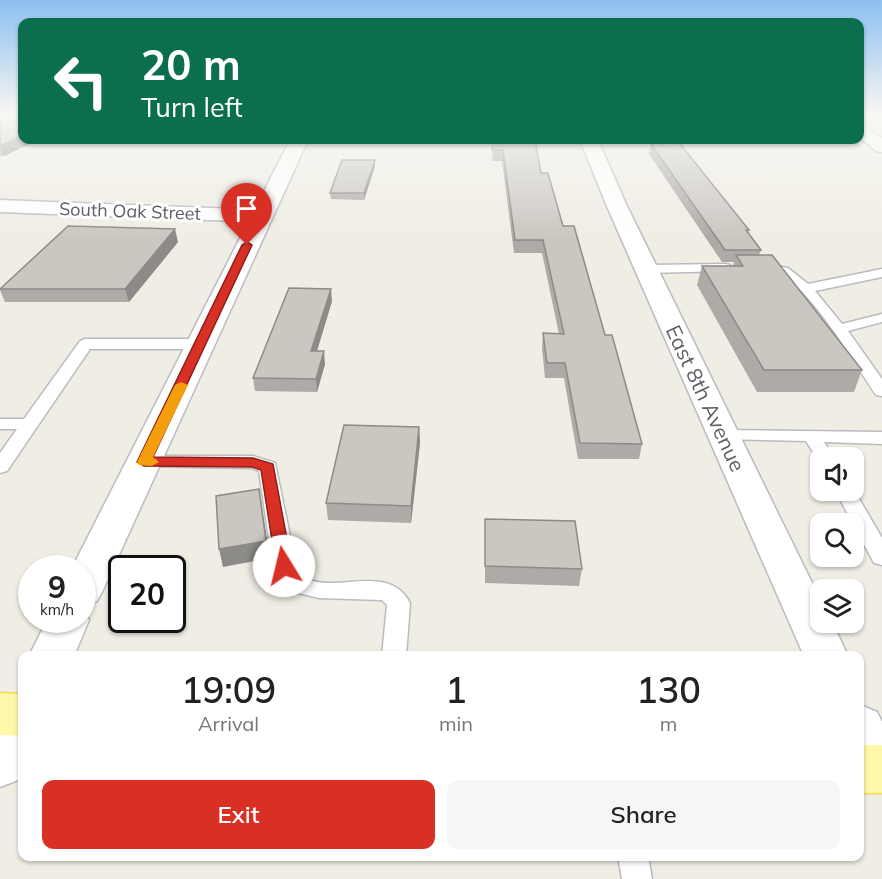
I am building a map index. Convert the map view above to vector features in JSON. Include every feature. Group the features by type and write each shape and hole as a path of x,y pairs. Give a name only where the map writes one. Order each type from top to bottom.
{"main road":[{"path":"0,714 18,715"}],"street":[{"path":"96,561 291,156"},
{"name":"East 8th Avenue","path":"596,156 824,651"},
{"name":"South Oak Street","path":"0,206 261,216"},
{"path":"53,651 62,633"},
{"path":"0,763 18,724"}],"lane":[{"path":"647,269 741,268 784,272 804,290 839,329 882,392"},
{"path":"804,290 882,273"},
{"path":"839,329 882,318"},
{"path":"0,467 85,344 200,344"},
{"path":"0,424 31,424"},
{"path":"723,435 882,438"},
{"path":"812,436 818,447"},
{"path":"144,462 253,462 268,467 284,566 288,574 295,584 309,588 389,592 399,603 394,651"},
{"path":"850,501 882,557"},
{"path":"634,861 637,879"}],"building":[{"path":"504,156 538,156 541,173 548,173 563,226 574,226 605,335 612,335 642,444 580,443 565,363 547,363 543,333 564,334 543,240 515,240"},
{"path":"659,156 690,156 749,230 746,230 761,250 725,250"},
{"path":"342,160 375,160 364,193 330,193"},
{"path":"68,226 175,229 125,289 0,289"},
{"path":"736,255 772,255 862,370 764,370 702,266 743,266"},
{"path":"289,288 331,289 311,351 324,351 316,379 253,378"},
{"path":"344,425 419,427 411,506 326,503"},
{"path":"259,489 266,541 219,549 216,496"},
{"path":"485,519 575,521 582,569 485,566"}],"slow traffic":[{"path":"152,462 144,462 181,385"}],"route":[{"path":"247,245 144,462 253,462 268,467 284,566"}]}
